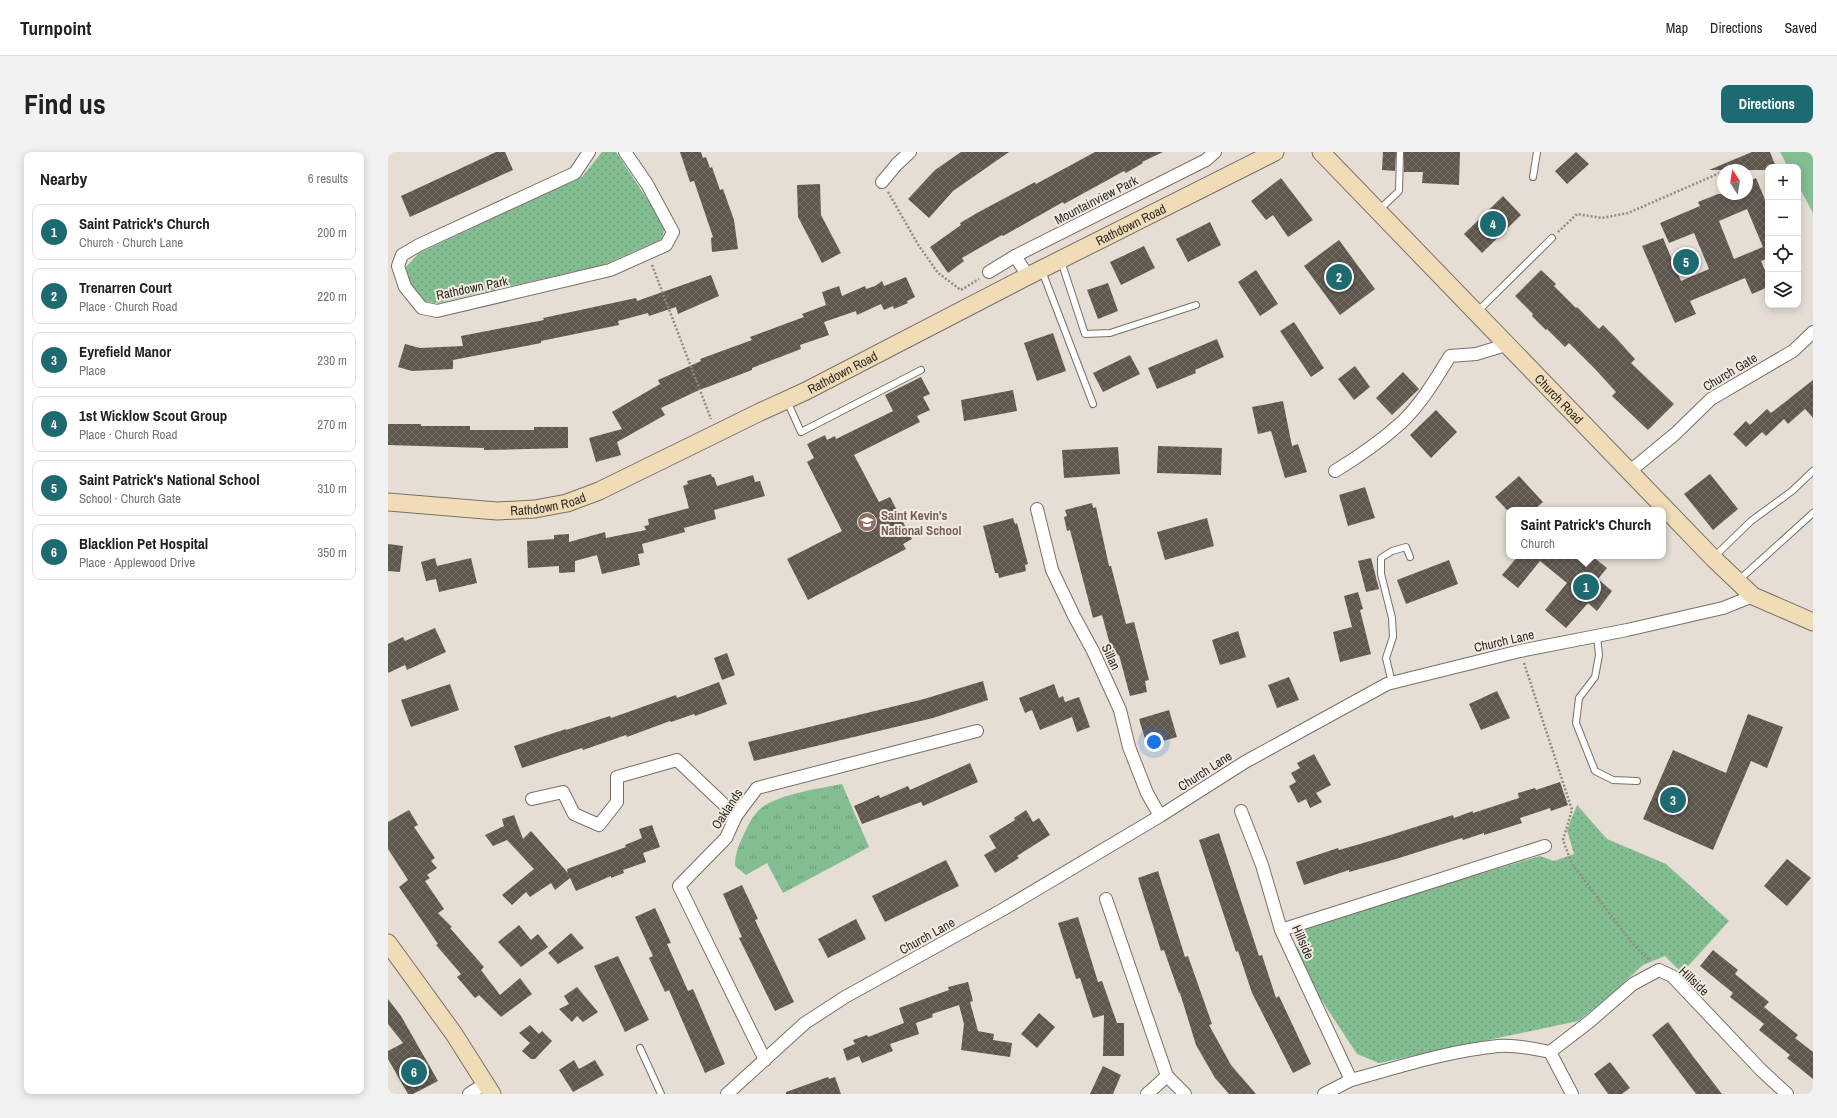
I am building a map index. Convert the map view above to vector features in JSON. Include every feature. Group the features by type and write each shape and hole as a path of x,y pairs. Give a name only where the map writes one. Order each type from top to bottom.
{"main road":[{"name":"Rathdown Road","path":"388,502 497,511 535,509 567,504 599,491 786,400 1273,152"},
{"name":"Church Road","path":"1321,152 1663,507"},
{"name":"Church Road","path":"1666,510 1713,558 1754,596 1813,622"},
{"path":"388,943 454,1034 489,1088"}],"street":[{"name":"Rathdown Park","path":"589,152 575,173 419,245 402,255 398,266 405,287 422,308 437,311 610,270 666,245 673,232 647,184 625,152"},
{"path":"882,182 897,164 910,152"},
{"name":"Mountainview Park","path":"989,272 1015,256 1206,160 1215,152"},
{"path":"1015,256 1035,273"},
{"name":"Church Gate","path":"1629,472 1675,434 1711,399 1793,351 1813,332"},
{"path":"1335,471 1360,456 1402,422 1431,386 1450,356 1476,354 1506,345"},
{"name":"Sillan","path":"1037,509 1052,570 1074,616 1093,650 1120,710 1132,754 1147,793 1160,816"},
{"name":"Church Lane","path":"727,1094 805,1024 846,997 1002,910 1160,816 1245,762 1392,683 1520,651 1597,636 1723,608 1754,596"},
{"name":"Oaklands","path":"765,1060 679,886 726,838 736,816 757,788 977,731"},
{"path":"532,799 564,792 574,814 599,825 617,802 617,777 677,760 736,816"},
{"name":"Hillside","path":"1241,811 1262,865 1281,930 1351,1080"},
{"path":"1281,930 1545,846"},
{"path":"1106,899 1167,1076 1185,1094"},
{"name":"Hillside","path":"1550,1052 1589,1022 1632,984 1659,970 1672,976 1761,1070 1787,1094"},
{"path":"1324,1094 1351,1080 1431,1059 1499,1046 1529,1047 1550,1052 1572,1094"},
{"path":"1147,1094 1167,1076"},
{"path":"469,1094 489,1088"}],"lane":[{"path":"1378,211 1399,191 1400,152"},
{"path":"1533,178 1537,152"},
{"path":"1476,313 1552,238"},
{"path":"1061,260 1085,334 1110,333 1196,305"},
{"path":"1035,273 1093,404"},
{"path":"786,400 801,432 921,370"},
{"path":"1713,558 1751,521 1792,491 1813,471"},
{"path":"1738,581 1813,513"},
{"path":"1392,683 1386,658 1393,637 1392,618 1381,574 1382,558 1392,551 1406,547 1410,557"},
{"path":"1597,636 1599,656 1595,677 1579,698 1576,723 1595,771 1613,780 1637,781"},
{"path":"640,1048 661,1094"}],"path":[{"path":"1552,238 1576,214 1602,218 1628,213 1717,174"},
{"path":"882,182 919,246 938,273 961,290 989,272"},
{"path":"648,253 717,434"},
{"path":"1520,651 1572,810 1563,840 1572,864 1632,943 1659,970"}],"green space":[{"path":"602,152 616,152 665,226 662,239 603,265 437,303 420,301 408,284 406,267 419,253 582,177"},
{"path":"1780,152 1813,152 1813,213 1801,191 1801,164 1786,164"},
{"path":"842,784 869,847 783,893 767,863 746,875 735,866 736,854 746,829 759,810 775,800 786,796"},
{"path":"1577,805 1607,839 1666,864 1729,921 1682,973 1665,956 1643,965 1609,996 1578,1021 1379,1063 1357,1054 1309,981 1297,948 1304,927 1540,856 1554,861 1574,854 1567,830"}],"building":[{"path":"496,152 505,152 513,170 410,217 401,196"},
{"path":"680,152 701,152 703,158 706,157 710,168 712,167 720,190 723,189 734,220 738,249 712,252 711,238 713,237 694,181 690,182"},
{"path":"961,152 1009,152 953,191 929,218 908,199 935,170"},
{"path":"1095,152 1163,152 1142,162 1143,163 1126,173 1124,171 1064,204 1063,202 1003,236 1002,235 962,258 964,261 948,273 930,247 961,225 960,223 977,213 1035,182 1036,184"},
{"path":"1383,152 1396,152 1395,171 1382,170"},
{"path":"1404,152 1460,152 1459,185 1422,183 1423,172 1404,172"},
{"path":"1576,152 1589,164 1567,184 1555,171"},
{"path":"1752,152 1770,152 1775,164 1765,164 1765,170 1753,170 1753,164 1723,164"},
{"path":"1717,167 1717,170 1709,170"},
{"path":"1281,178 1313,220 1288,237 1273,215 1266,220 1251,201"},
{"path":"1756,178 1765,200 1765,259 1761,261 1765,271 1765,288 1752,294 1745,278 1690,301 1696,314 1675,323 1642,246 1663,238 1681,281 1709,269 1694,233 1669,243 1660,223 1700,206 1698,202 1717,194 1717,200 1753,200 1753,179","holes":["1747,209 1763,247 1734,259 1719,221"]},
{"path":"820,184 821,215 841,253 822,263 798,217 797,185"},
{"path":"1503,196 1521,215 1482,253 1464,234"},
{"path":"1210,222 1221,245 1188,262 1176,239"},
{"path":"1339,240 1375,289 1340,315 1304,266"},
{"path":"1144,246 1155,268 1121,285 1110,262"},
{"path":"1256,270 1278,304 1260,316 1238,282"},
{"path":"1541,270 1556,284 1554,286 1599,329 1603,325 1617,339 1635,359 1631,363 1674,404 1648,430 1612,396 1616,392 1596,370 1569,343 1565,347 1547,329 1546,330 1515,296"},
{"path":"711,275 719,296 678,314 676,307 649,316 648,313 618,321 619,325 541,341 541,343 453,360 453,369 412,371 398,367 405,344 420,348 463,346 461,336 544,320 543,318 636,298 637,301"},
{"path":"906,277 915,297 907,301 908,303 894,309 893,306 884,310 881,304 857,315 856,311 824,322 829,335 800,345 801,349 697,391 661,408 665,415 617,442 621,455 596,462 589,438 622,429 612,412 660,384 658,380 701,361 700,359 752,340 750,337 804,317 802,314 826,305 822,292 839,286 842,296 865,286 866,289 875,286 882,281 884,286"},
{"path":"1108,283 1118,311 1098,319 1087,290"},
{"path":"1294,322 1324,368 1311,377 1280,331"},
{"path":"1053,333 1066,371 1037,381 1024,343"},
{"path":"1217,339 1224,357 1195,370 1196,373 1157,389 1148,368"},
{"path":"1130,355 1140,374 1103,392 1093,373"},
{"path":"1355,366 1370,387 1354,400 1338,379"},
{"path":"1403,372 1419,389 1392,415 1376,398"},
{"path":"921,377 930,394 923,397 930,410 917,416 920,422 854,455 879,502 890,497 912,539 903,544 906,549 808,600 787,559 842,531 807,462 814,458 807,444 825,435 827,440 835,436 836,439 893,411 885,395"},
{"path":"1813,380 1813,418 1805,409 1788,424 1784,419 1766,436 1762,432 1746,447 1733,434 1746,421 1750,425 1767,409 1771,413"},
{"path":"1013,390 1017,411 964,421 961,400"},
{"path":"1283,401 1292,446 1298,444 1307,472 1285,478 1271,431 1258,434 1252,407"},
{"path":"1436,410 1457,432 1431,458 1410,435"},
{"path":"388,424 470,426 470,430 534,430 534,427 568,427 568,448 484,450 484,448 388,445"},
{"path":"1158,446 1222,448 1221,475 1157,473"},
{"path":"1118,447 1120,474 1064,478 1062,450"},
{"path":"711,474 712,477 714,477 717,486 753,475 755,482 760,481 765,496 714,510 716,519 684,528 685,532 642,544 644,553 638,554 640,565 602,574 597,555 575,561 575,572 559,573 559,566 528,568 527,541 554,539 554,535 569,534 569,542 605,532 606,538 646,530 644,526 649,525 648,519 689,508 683,486 688,484 687,481"},
{"path":"1710,474 1738,509 1713,530 1684,494"},
{"path":"1519,476 1543,502 1537,507 1506,507 1506,509 1495,497"},
{"path":"1365,487 1375,518 1348,526 1339,495"},
{"path":"1092,503 1093,508 1096,507 1109,566 1111,566 1126,624 1134,622 1149,680 1145,681 1147,692 1130,696 1119,655 1113,656 1102,615 1093,618 1070,530 1067,531 1064,517 1067,516 1065,510"},
{"path":"1013,518 1015,524 1017,523 1028,564 1025,565 1026,571 999,578 998,573 995,573 983,526"},
{"path":"1207,518 1214,546 1165,560 1157,532"},
{"path":"388,544 403,546 400,572 388,571"},
{"path":"435,558 437,566 471,558 477,583 439,592 436,579 426,581 421,562"},
{"path":"1371,558 1379,589 1366,592 1358,561"},
{"path":"1515,559 1577,559 1584,565 1589,559 1596,559 1607,568 1598,579 1612,591 1597,611 1588,603 1566,628 1545,610 1567,583 1540,561 1518,588 1502,575"},
{"path":"1449,560 1458,584 1406,604 1397,580"},
{"path":"1358,592 1363,609 1360,610 1371,654 1340,662 1333,632 1352,627 1344,596"},
{"path":"435,628 446,652 407,670 405,665 388,673 388,644 403,637 405,641"},
{"path":"1238,631 1246,657 1220,665 1212,640"},
{"path":"727,653 735,675 722,680 714,658"},
{"path":"1289,677 1299,700 1277,708 1268,685"},
{"path":"983,681 988,700 933,718 754,761 748,742 924,699"},
{"path":"719,682 727,704 695,716 694,714 671,722 670,721 627,737 626,735 583,750 582,748 522,768 514,746 610,716 611,718 676,695 677,698"},
{"path":"450,684 459,710 411,727 401,700"},
{"path":"1054,684 1059,698 1063,696 1065,702 1079,697 1090,727 1077,732 1072,717 1040,730 1032,710 1025,713 1019,698"},
{"path":"1497,691 1510,718 1481,730 1469,704"},
{"path":"1169,710 1177,737 1160,742 1159,738 1146,742 1139,719"},
{"path":"1748,714 1783,727 1767,768 1751,761 1713,850 1643,819 1673,750 1726,773"},
{"path":"1314,754 1331,785 1316,793 1322,802 1310,808 1306,799 1298,803 1289,786 1296,782 1291,773 1300,768 1297,763"},
{"path":"970,763 978,782 923,806 921,802 862,824 854,806 879,795 880,798 908,786 910,790"},
{"path":"1560,782 1568,805 1551,811 1550,808 1520,818 1522,823 1484,835 1484,833 1463,840 1462,838 1396,859 1349,872 1349,870 1304,885 1296,862 1338,848 1339,850 1453,815 1454,818 1473,811 1473,813 1519,798 1518,793 1535,788 1536,790"},
{"path":"409,810 418,825 414,827 435,858 431,861 437,868 427,875 430,878 425,881 444,909 438,913 452,927 450,928 484,967 481,970 500,995 520,978 532,994 501,1017 479,995 475,998 457,977 461,974 436,945 438,944 399,887 408,880 388,849 388,822"},
{"path":"1026,810 1033,822 1039,818 1050,835 1017,856 1019,858 995,873 984,855 996,848 989,836 1015,820 1014,818"},
{"path":"514,815 523,839 531,831 568,873 567,869 626,847 625,845 642,838 639,829 652,825 660,847 643,853 646,862 623,870 624,873 611,878 611,876 576,891 570,878 555,890 551,883 530,897 526,892 512,905 502,895 534,869 507,840 493,846 485,835 504,826 502,819"},
{"path":"1219,833 1259,956 1262,955 1276,998 1279,996 1311,1064 1293,1073 1252,993 1238,951 1236,952 1199,840"},
{"path":"1787,859 1811,878 1787,906 1764,886"},
{"path":"946,860 959,886 885,922 872,896"},
{"path":"1158,871 1185,957 1188,956 1212,1024 1209,1025 1231,1065 1256,1094 1229,1094 1215,1078 1196,1045 1180,993 1164,950 1161,951 1138,878"},
{"path":"742,885 758,919 755,920 794,1002 775,1011 739,938 742,937 723,894"},
{"path":"655,908 671,943 667,944 688,991 693,989 725,1064 705,1073 669,990 665,992 649,958 653,956 635,917"},
{"path":"1078,917 1098,982 1102,981 1117,1023 1124,1023 1124,1056 1103,1056 1104,1015 1093,1018 1080,978 1076,979 1058,923"},
{"path":"856,919 866,939 828,958 818,939"},
{"path":"519,925 531,940 538,934 548,947 521,967 498,942"},
{"path":"571,933 584,948 558,964 548,953"},
{"path":"1713,950 1738,970 1735,974 1769,1002 1764,1007 1798,1035 1795,1038 1813,1052 1813,1079 1787,1058 1790,1055 1759,1030 1764,1024 1730,997 1733,993 1700,966"},
{"path":"618,956 649,1020 625,1032 594,966"},
{"path":"968,982 973,1001 970,1002 978,1031 994,1034 993,1040 1012,1043 1010,1057 961,1050 964,1024 959,1005 932,1014 933,1017 916,1023 919,1034 890,1044 893,1051 862,1063 859,1056 847,1061 843,1049 855,1044 853,1040 867,1035 868,1037 904,1023 899,1008 949,990 948,987"},
{"path":"577,987 598,1012 583,1022 577,1016 572,1022 559,1009 569,1004 564,996"},
{"path":"388,999 401,1016 438,1081 413,1094 408,1094 388,1059 388,1051 403,1043 388,1024"},
{"path":"1039,1013 1055,1027 1037,1048 1021,1034"},
{"path":"1668,1022 1722,1094 1696,1094 1671,1061 1652,1035"},
{"path":"530,1025 539,1034 542,1031 552,1041 535,1059 531,1059 522,1051 530,1043 519,1033"},
{"path":"574,1060 579,1069 595,1060 604,1075 573,1092 559,1070"},
{"path":"1610,1062 1630,1088 1622,1094 1608,1094 1594,1074"},
{"path":"1103,1066 1121,1075 1113,1094 1090,1094"},
{"path":"828,1077 829,1079 835,1077 841,1094 786,1094 786,1092"}],"place":[{"name":"1st Wicklow Scout Group","path":"1493,224"},
{"name":"Saint Patrick's National School","path":"1686,262"},
{"name":"Trenarren Court","path":"1339,277"},
{"name":"Saint Kevin's National School","path":"867,522"},
{"name":"Saint Patrick's Church","path":"1586,587"},
{"name":"Eyrefield Manor","path":"1673,800"},
{"name":"Blacklion Pet Hospital","path":"414,1072"}]}
